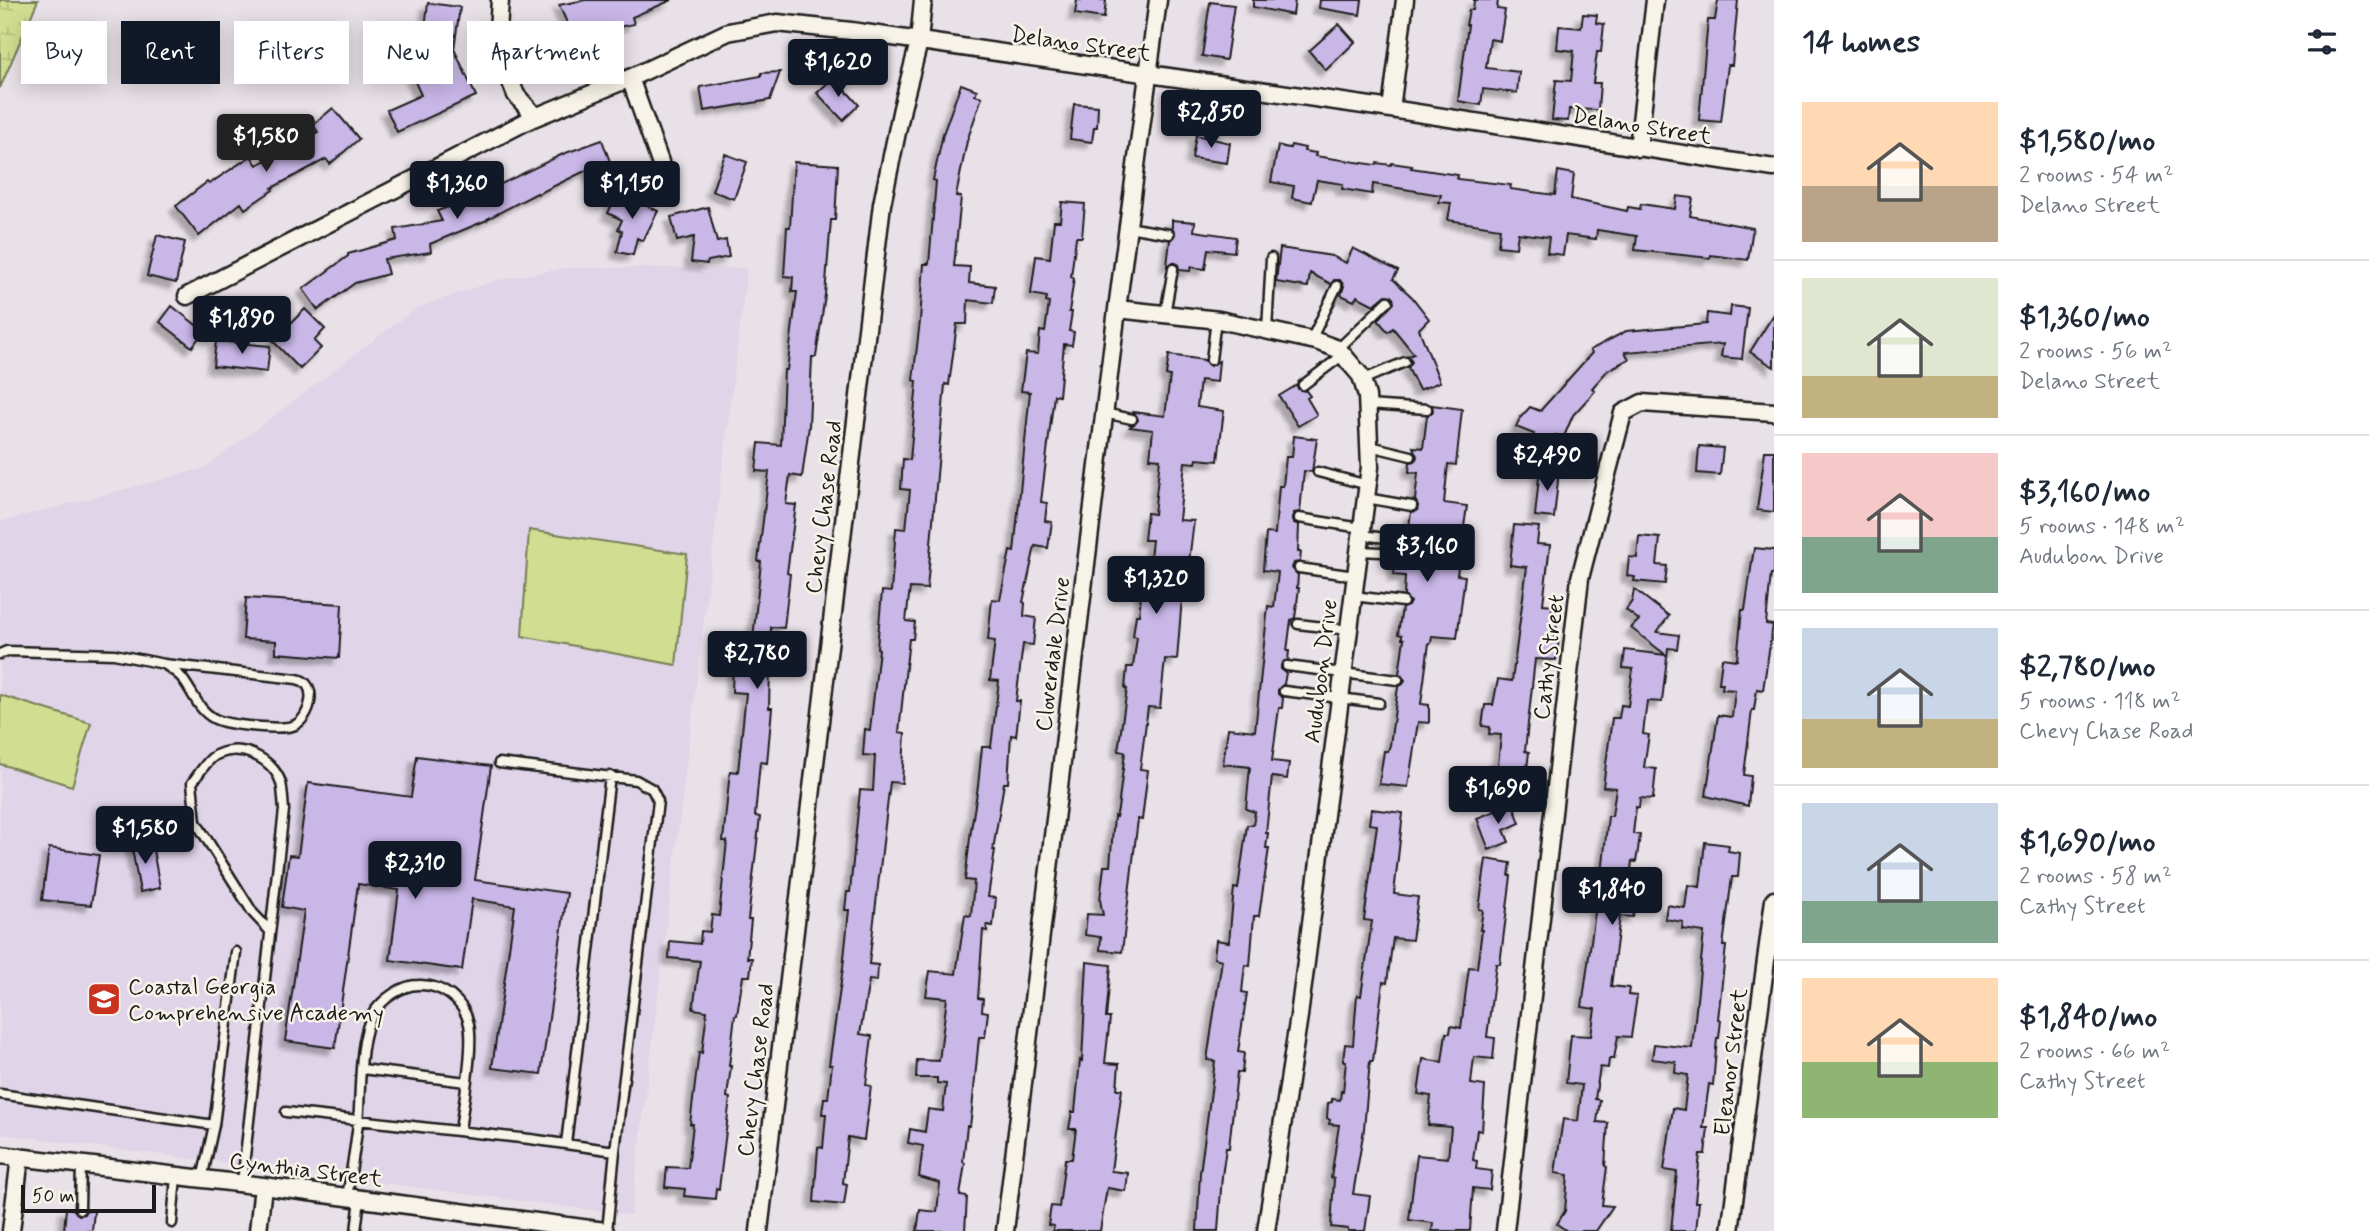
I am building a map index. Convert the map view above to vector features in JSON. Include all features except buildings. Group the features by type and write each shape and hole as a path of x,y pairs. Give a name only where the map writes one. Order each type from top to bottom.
{"street":[{"path":"500,0 497,47 516,95 532,113 533,118"},
{"name":"Chevy Chase Road","path":"759,1231 882,204 919,42 923,0"},
{"name":"Cloverdale Drive","path":"1005,1231 1104,413 1158,0"},
{"path":"1391,109 1405,0"},
{"path":"1638,148 1655,0"},
{"name":"Delano Street","path":"187,296 533,118 629,78 728,32 777,23 1391,109 1774,168"},
{"path":"629,78 660,162"},
{"path":"1117,309 1216,319 1311,340 1340,352"},
{"name":"Audubon Drive","path":"1266,1231 1299,1016 1367,492 1370,446 1368,405 1362,380 1340,352"},
{"name":"Cathy Street","path":"1506,1231 1580,578 1623,413 1642,403 1774,412"},
{"name":"Eleanor Street","path":"1730,1231 1774,900"},
{"name":"Cynthia Street","path":"0,1155 353,1198 511,1225 606,1231"},
{"path":"11,1231 20,1157"},
{"path":"258,1231 264,1186"}],"lane":[{"path":"1128,227 1169,234"},
{"path":"1267,330 1271,258"},
{"path":"1165,314 1173,269"},
{"path":"1311,340 1337,286"},
{"path":"1303,385 1340,352 1388,301"},
{"path":"1212,360 1216,319"},
{"path":"1362,380 1405,362"},
{"path":"1368,405 1427,409"},
{"path":"1104,413 1132,419"},
{"path":"1370,446 1411,456"},
{"path":"1318,472 1367,492 1412,506"},
{"path":"1299,518 1403,553"},
{"path":"1360,538 1411,541"},
{"path":"1299,568 1355,576"},
{"path":"1353,596 1403,602"},
{"path":"1298,624 1349,630"},
{"path":"0,654 8,651 114,654 164,664 303,680 309,687 311,698 308,712 304,720 289,728 216,720 192,697 181,677 164,664"},
{"path":"1287,666 1398,680"},
{"path":"1284,691 1379,703"},
{"path":"242,1183 284,810 281,781 268,762 249,753 231,751 213,757 192,783 196,822 253,913 269,930"},
{"path":"499,763 636,780 647,784 658,801 606,1231"},
{"path":"566,1144 610,776"},
{"path":"202,1179 214,1125 236,952"},
{"path":"356,1231 353,1198 366,1030 375,1011 394,993 412,985 430,984 450,993 464,1012 469,1026 460,1131"},
{"path":"362,1069 466,1082"},
{"path":"0,1094 214,1125"},
{"path":"286,1112 615,1151"},
{"path":"80,1209 81,1164"},
{"path":"172,1223 176,1176"}],"shaded area":[{"path":"565,268 747,268 631,1215 0,1134 0,522 205,468 416,308 494,281"}],"green space":[{"path":"0,0 38,0 29,21 21,21 21,39 0,88"},
{"path":"529,530 687,554 676,665 522,636"},
{"path":"0,695 91,723 72,786 0,764"}],"place":[{"name":"Coastal Georgia Comprehensive Academy","path":"104,999"}]}
